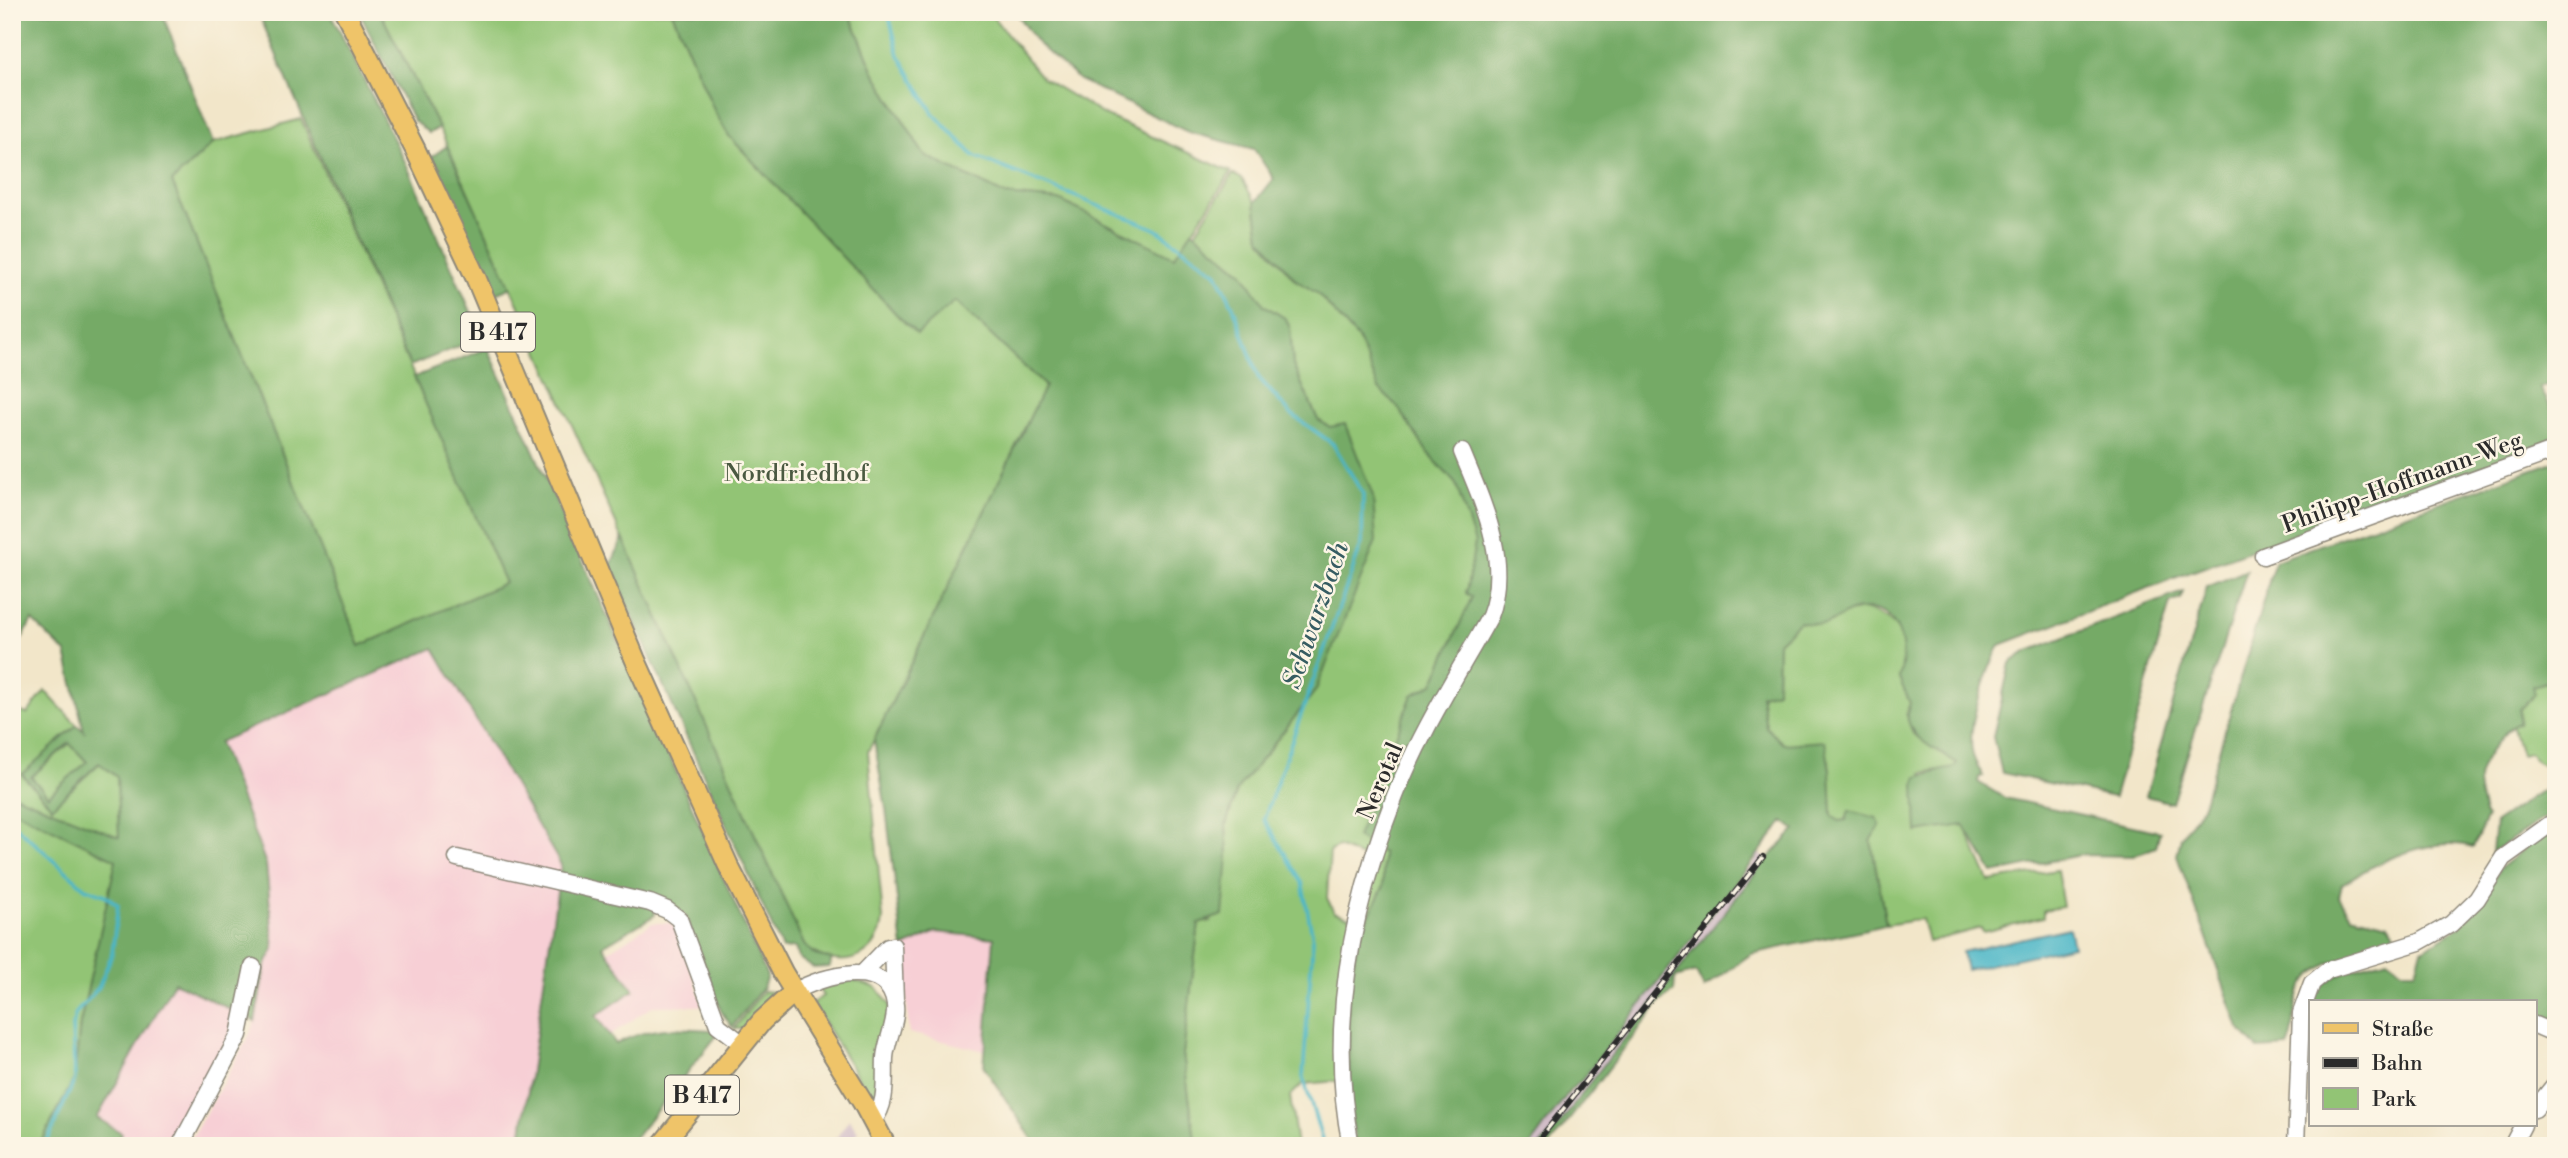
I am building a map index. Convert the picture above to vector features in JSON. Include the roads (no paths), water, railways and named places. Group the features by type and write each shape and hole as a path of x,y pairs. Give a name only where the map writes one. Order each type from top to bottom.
{"main road":[{"name":"B 417","path":"345,12 415,149 476,278 683,770 794,992 762,1021 661,1146"},
{"path":"794,992 886,1146"},
{"path":"762,1021 787,1016 812,1020"}],"street":[{"name":"Philipp-Hoffmann-Weg","path":"2263,555 2556,450"},
{"name":"Nerotal","path":"1351,1146 1342,1091 1342,999 1368,876 1395,794 1490,616 1498,589 1496,553 1462,452"},
{"path":"2296,1146 2306,1060 2302,1001 2319,975 2338,966 2419,942 2451,924 2477,898 2503,858 2556,820"},
{"path":"457,858 650,903 671,912 683,927 719,1025 743,1044"},
{"path":"862,974 892,946 895,1003 885,1056 883,1104 873,1121"},
{"path":"180,1146 239,1035 253,967"},
{"path":"794,992 821,980 862,974 882,982 895,1003"},
{"path":"2536,1025 2556,1034"},
{"path":"2536,1106 2556,1083"},
{"path":"2512,1146 2522,1126"}],"water":[{"path":"2069,928 2073,946 1966,970 1962,952"}],"waterway":[{"name":"Schwarzbach","path":"888,12 899,55 933,113 974,156 1156,229 1217,273 1233,306 1258,377 1290,413 1333,444 1363,494 1362,543 1264,819 1302,882 1313,939 1303,1077 1324,1146"},
{"path":"12,823 85,888 105,895 118,905 112,954 99,987 76,1013 72,1026 75,1079 45,1146"}],"railway":[{"path":"1534,1146 1763,857"}],"park label":[{"name":"Nordfriedhof","path":"796,473"}]}
